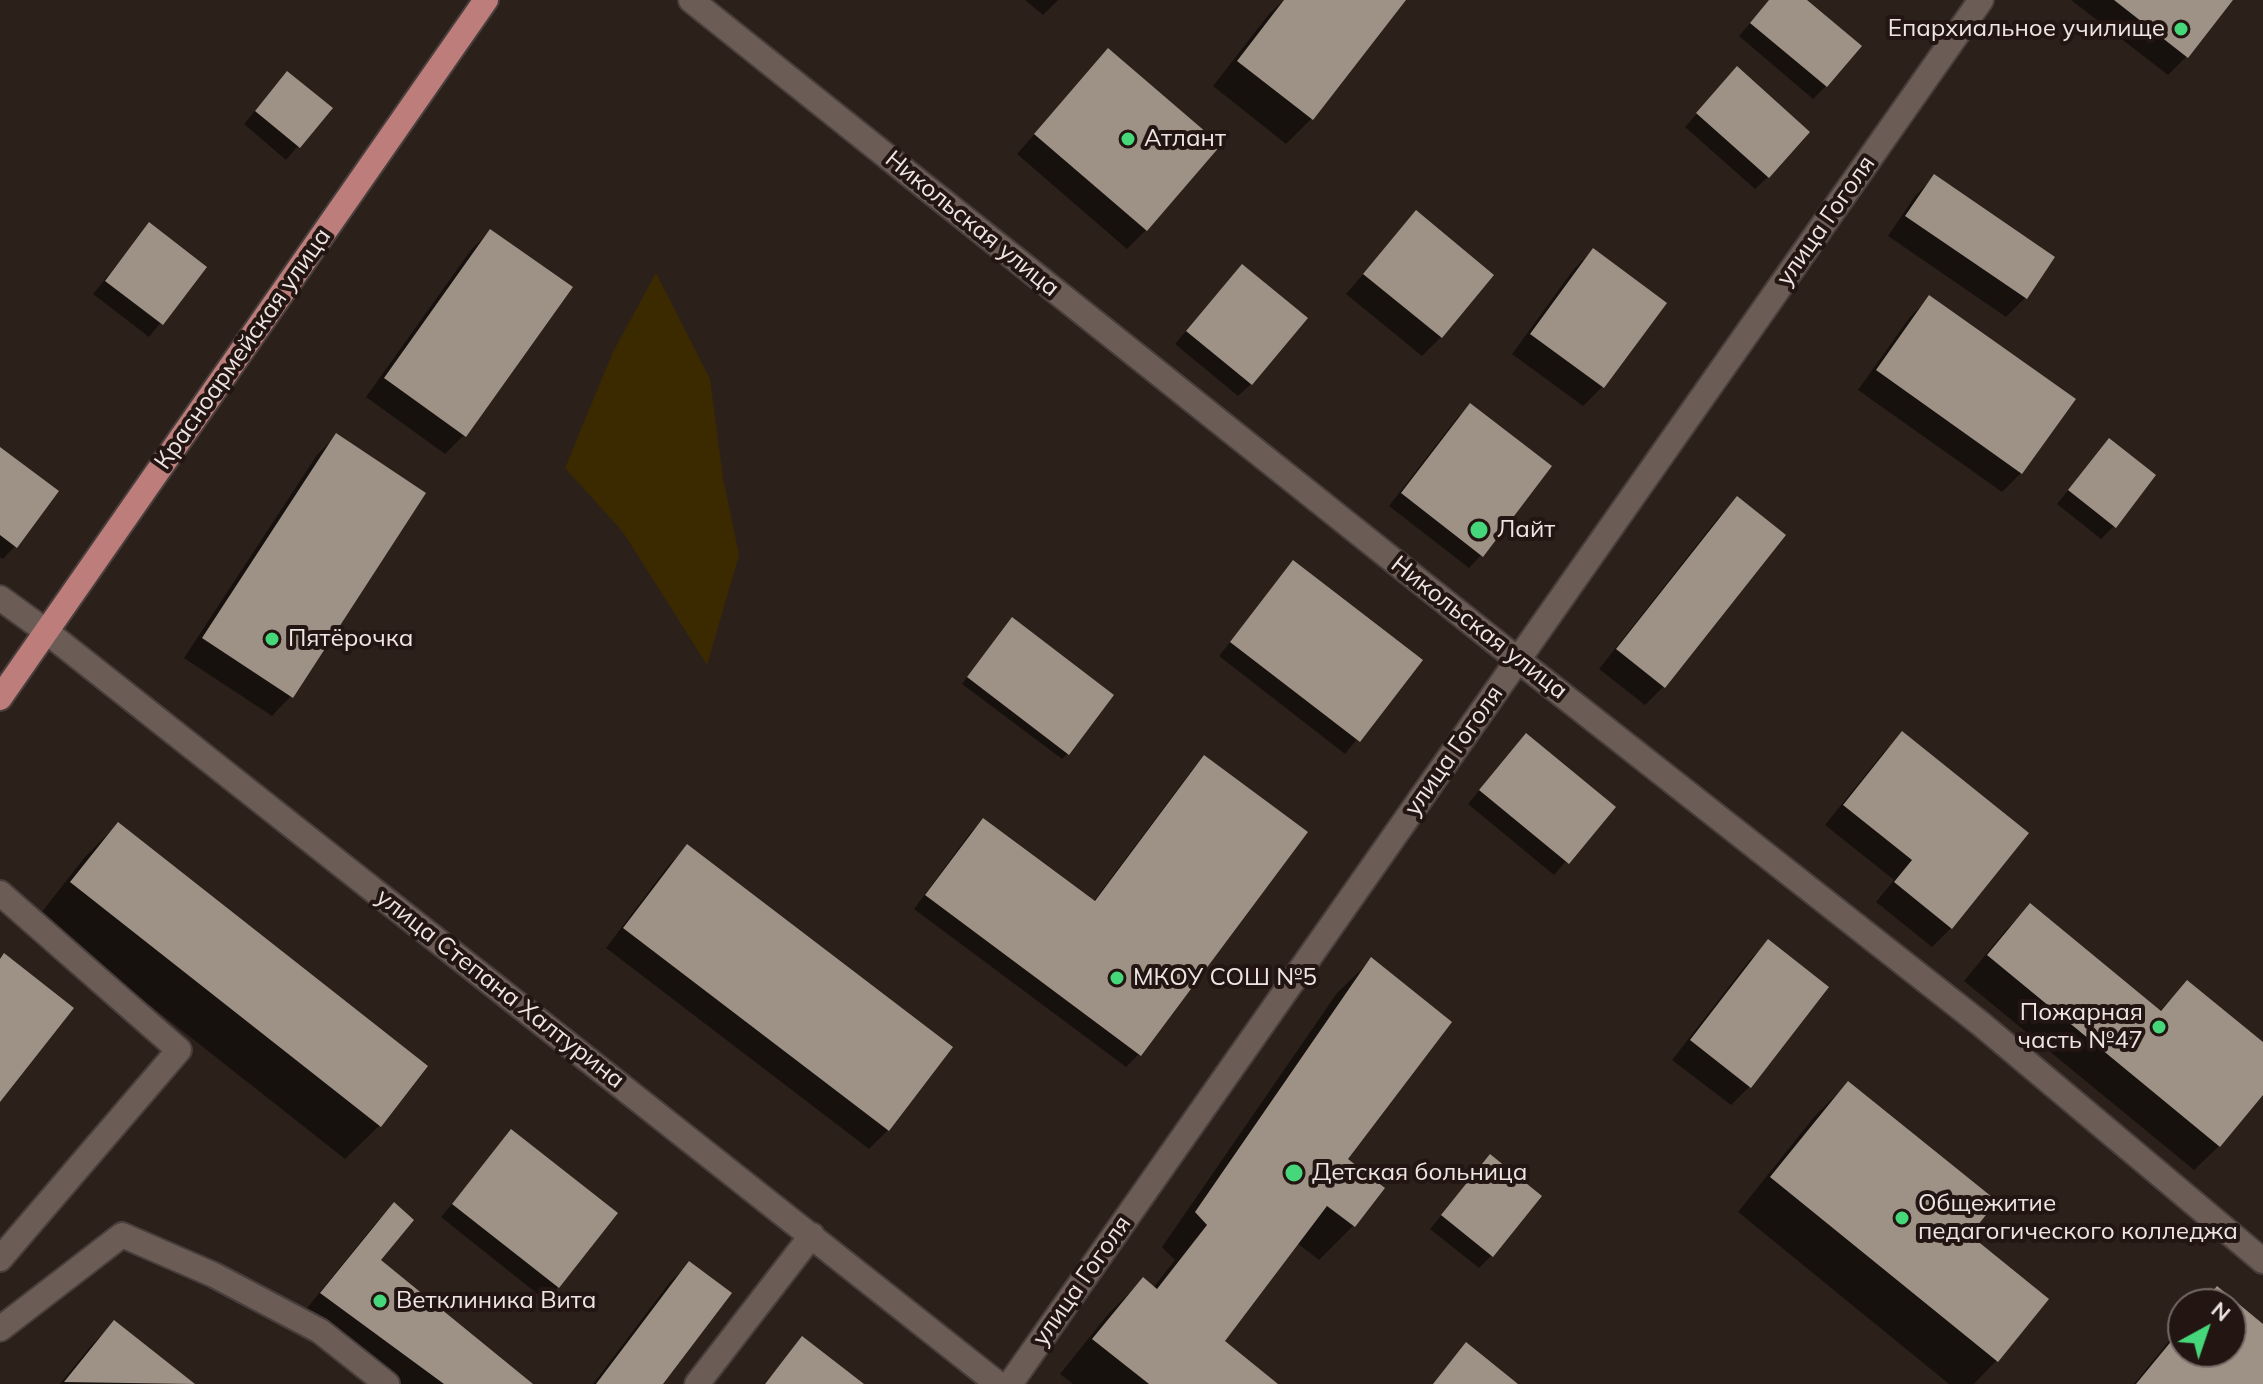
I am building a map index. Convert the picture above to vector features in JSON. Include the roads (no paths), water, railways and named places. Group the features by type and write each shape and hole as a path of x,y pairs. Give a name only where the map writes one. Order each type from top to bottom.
{"main road":[{"name":"Красноармейская улица","path":"0,698 486,0"}],"street":[{"name":"Никольская улица","path":"691,0 1518,660 1981,1024 2263,1261"},
{"name":"улица Гоголя","path":"1010,1384 1981,0"},
{"name":"улица Степана Халтурина","path":"0,598 998,1384"},
{"path":"0,893 179,1050 0,1259"},
{"path":"0,1329 122,1235 214,1275 320,1331 387,1384"},
{"path":"697,1384 812,1235"}],"place":[{"name":"Епархиальное училище","path":"2181,29"},
{"name":"Атлант","path":"1128,139"},
{"name":"Лайт","path":"1479,530"},
{"name":"Пятёрочка","path":"272,639"},
{"name":"МКОУ СОШ №5","path":"1117,978"},
{"name":"Пожарная часть №47","path":"2159,1027"},
{"name":"Детская больница","path":"1294,1173"},
{"name":"Общежитие педагогического колледжа","path":"1902,1218"},
{"name":"Ветклиника Вита","path":"380,1301"}]}
